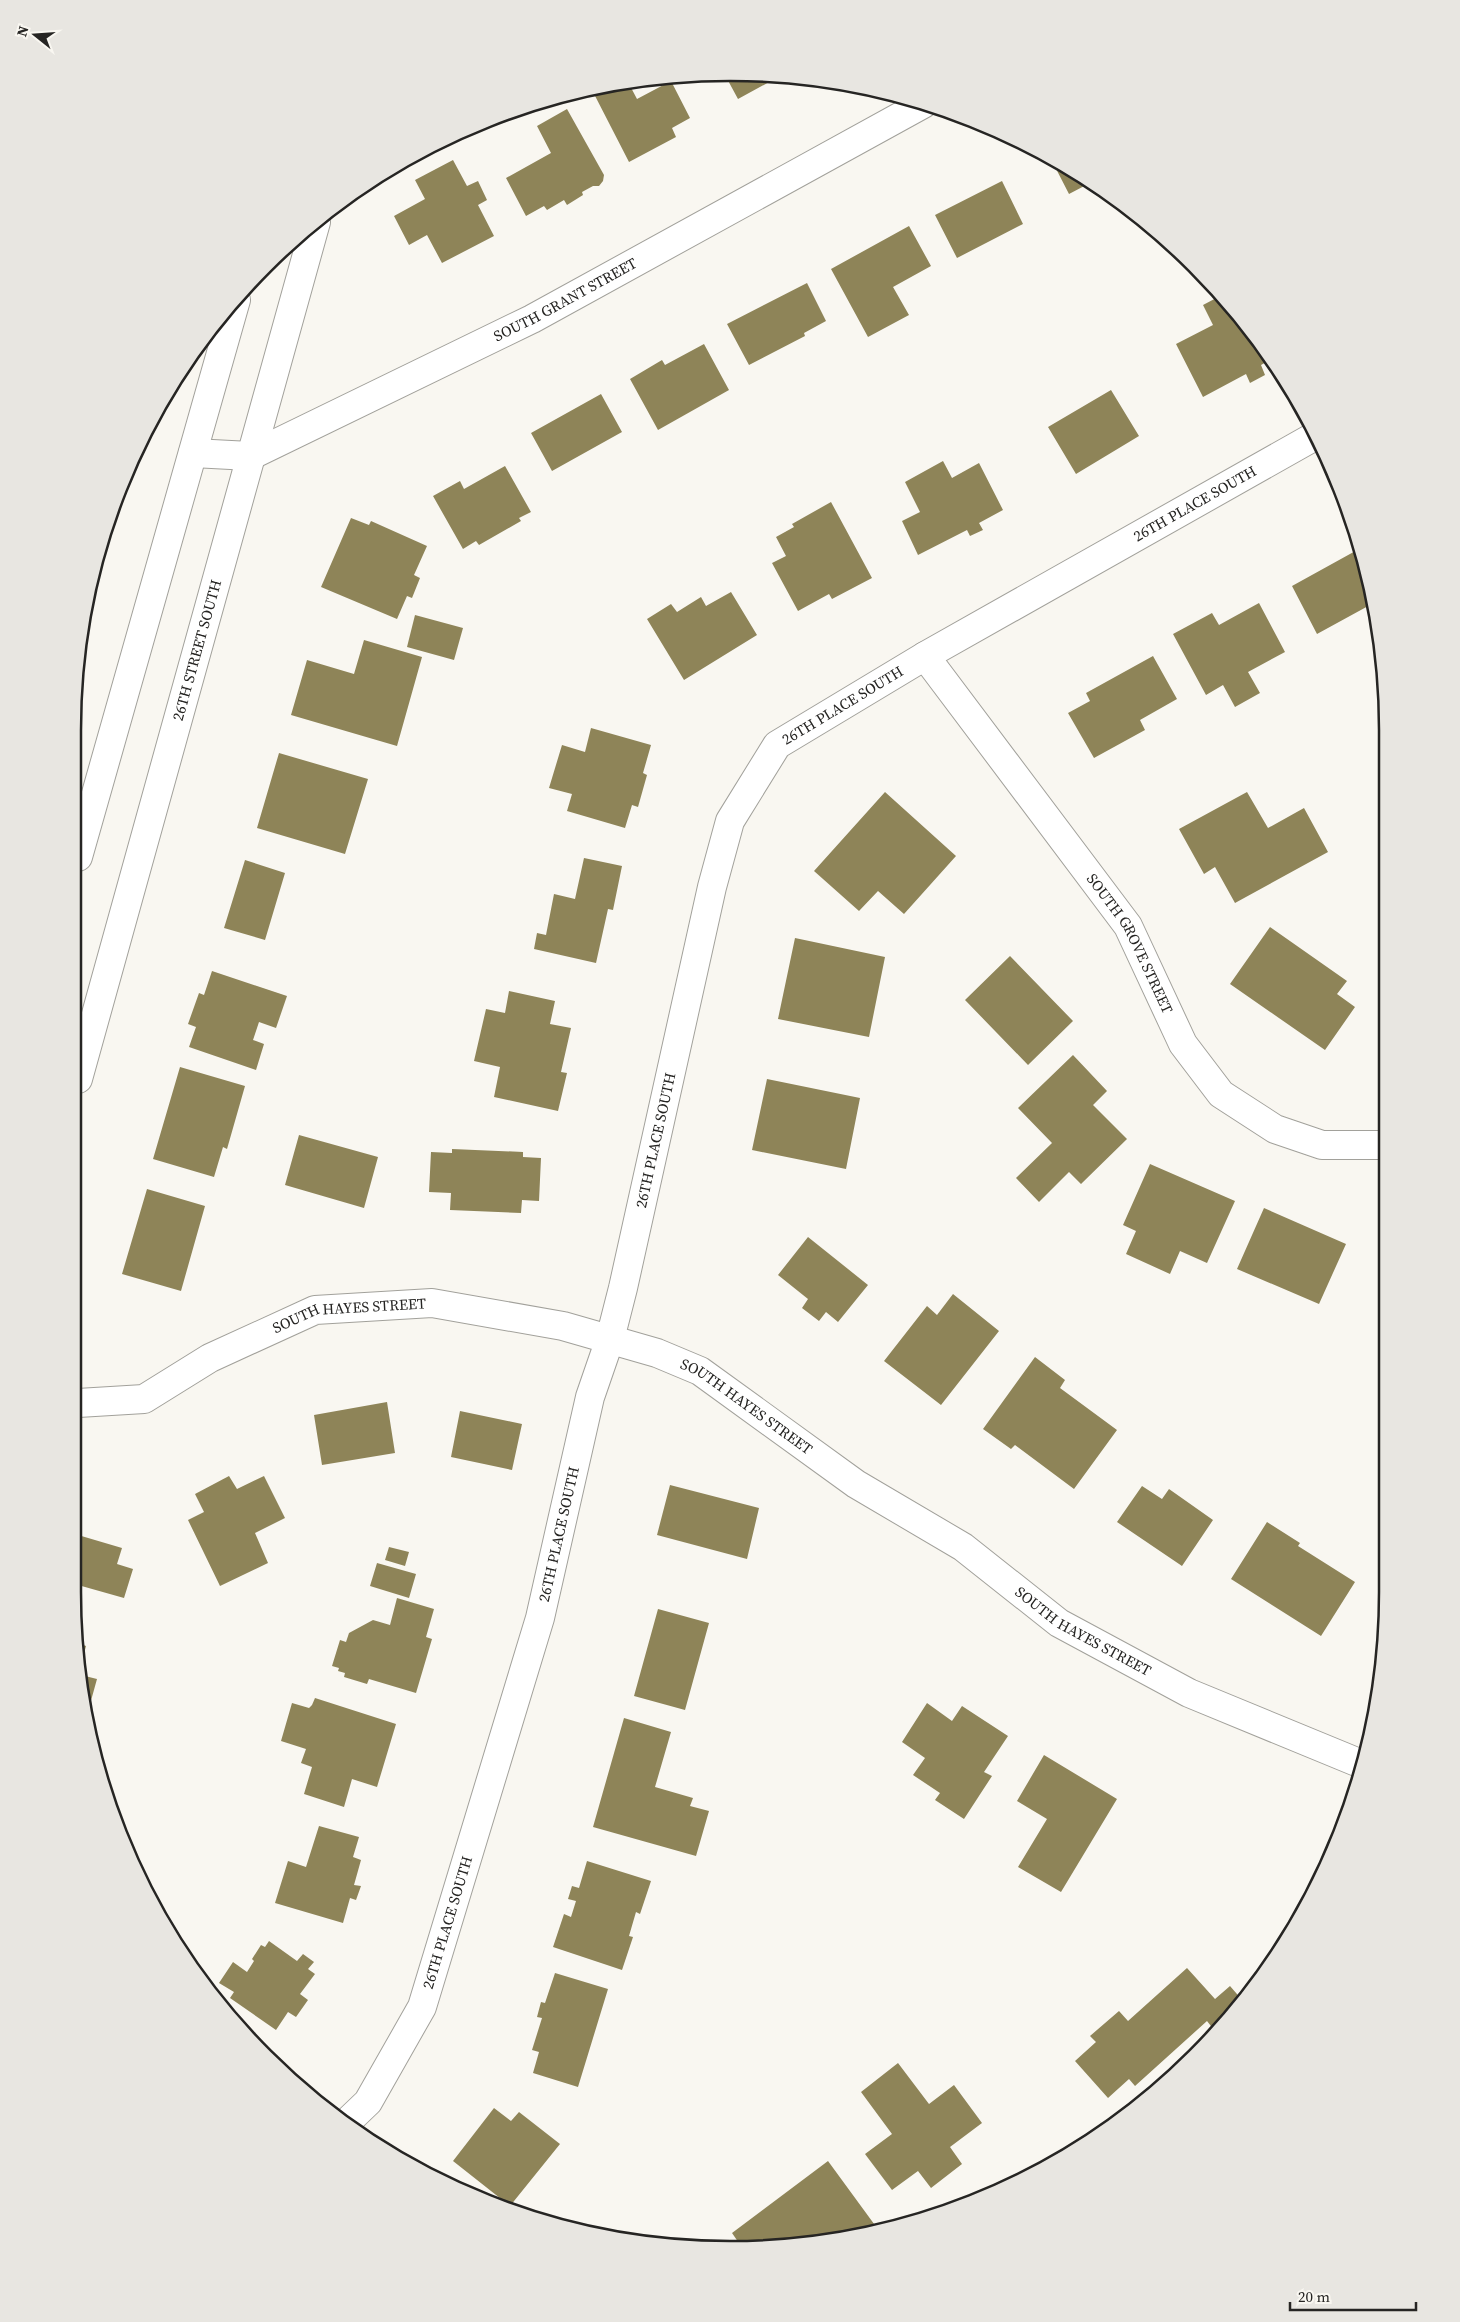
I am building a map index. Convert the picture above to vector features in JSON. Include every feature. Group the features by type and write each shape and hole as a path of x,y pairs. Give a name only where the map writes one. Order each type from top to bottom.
{"street":[{"name":"SOUTH GRANT STREET","path":"193,453 250,456 532,319 915,108"},
{"name":"26TH STREET SOUTH","path":"81,1068 313,233"},
{"path":"81,846 232,314"},
{"name":"26TH PLACE SOUTH","path":"351,2118 368,2102 422,2007 540,1618 590,1397 610,1339 712,887 730,821 777,745 925,656 1310,439"},
{"name":"SOUTH GROVE STREET","path":"925,656 1128,926 1183,1044 1221,1094 1275,1129 1322,1145 1379,1145"},
{"name":"SOUTH HAYES STREET","path":"81,1403 144,1398 210,1358 315,1310 432,1303 563,1326 610,1339 657,1353 700,1371 856,1484 963,1547 1059,1623 1189,1693 1356,1762"}],"building":[{"path":"728,81 768,83 738,99"},
{"path":"673,84 690,118 672,128 676,137 629,162 595,96 632,89 637,99 663,85"},
{"path":"567,109 604,175 603,181 599,186 593,186 582,192 583,195 567,205 564,200 547,210 544,206 526,216 506,178 551,153 537,126"},
{"path":"453,160 467,186 478,181 487,200 478,205 494,236 442,263 427,235 409,245 394,216 425,199 415,180"},
{"path":"1056,170 1083,187 1069,194"},
{"path":"1002,181 1023,224 957,258 935,215"},
{"path":"909,226 931,266 893,287 909,315 868,337 831,269"},
{"path":"807,283 826,321 804,333 805,336 749,365 727,324"},
{"path":"1215,299 1218,302 1245,335 1264,363 1261,365 1265,375 1250,383 1246,374 1203,397 1176,344 1213,325 1203,305"},
{"path":"704,344 729,390 658,430 630,379 662,360 665,365"},
{"path":"1111,390 1139,436 1076,474 1048,427"},
{"path":"601,394 622,432 552,471 531,433"},
{"path":"943,461 952,478 979,463 1003,510 979,523 983,530 970,536 967,530 918,555 902,521 920,512 905,482"},
{"path":"505,466 531,512 519,518 521,521 479,545 476,541 463,549 433,496 460,481 464,489"},
{"path":"831,502 872,578 832,599 829,594 798,611 772,563 786,556 776,537 794,527 792,524"},
{"path":"351,518 369,525 371,521 427,546 414,575 420,578 412,598 407,596 397,619 321,587"},
{"path":"1354,552 1367,607 1317,634 1292,586"},
{"path":"731,592 757,635 684,680 647,619 671,604 677,612 701,597 706,606"},
{"path":"1259,603 1285,652 1248,672 1260,693 1235,707 1223,685 1206,695 1173,634 1212,613 1219,625"},
{"path":"415,615 463,628 454,660 407,647"},
{"path":"364,640 422,657 397,746 291,715 307,660 354,674"},
{"path":"1153,656 1177,699 1140,720 1145,730 1094,758 1068,713 1090,701 1086,693"},
{"path":"591,728 651,745 643,773 647,775 638,807 632,805 625,828 567,811 572,794 549,788 562,745 585,752"},
{"path":"279,753 368,779 345,854 257,828"},
{"path":"885,792 956,856 904,914 878,891 859,911 814,871"},
{"path":"1247,792 1268,828 1304,808 1328,852 1235,903 1215,867 1204,874 1179,829"},
{"path":"584,858 622,866 613,910 608,909 596,963 534,949 537,933 546,935 554,894 575,899"},
{"path":"245,860 285,873 265,940 224,928"},
{"path":"1270,927 1347,981 1337,994 1355,1007 1325,1050 1230,984"},
{"path":"795,938 885,957 869,1037 778,1019"},
{"path":"1010,956 1073,1021 1028,1065 965,1000"},
{"path":"212,971 287,996 276,1028 259,1022 253,1040 264,1044 256,1070 189,1047 196,1027 188,1024 199,993 204,995"},
{"path":"509,991 555,1001 550,1024 571,1028 561,1072 567,1073 558,1111 494,1097 500,1067 474,1061 486,1009 505,1013"},
{"path":"1073,1055 1107,1091 1093,1105 1127,1139 1081,1184 1069,1172 1039,1202 1016,1178 1052,1143 1018,1108"},
{"path":"180,1067 245,1086 227,1149 223,1147 214,1177 153,1159"},
{"path":"767,1079 860,1098 846,1169 752,1150"},
{"path":"299,1135 378,1157 364,1208 285,1185"},
{"path":"452,1149 523,1152 523,1157 541,1158 539,1201 522,1200 521,1213 450,1210 451,1193 429,1192 431,1152 452,1153"},
{"path":"1150,1164 1235,1201 1207,1263 1180,1251 1170,1274 1126,1254 1136,1231 1123,1225"},
{"path":"147,1189 205,1206 181,1291 122,1274"},
{"path":"1264,1208 1346,1244 1319,1304 1237,1269"},
{"path":"808,1237 868,1285 838,1322 826,1312 819,1321 802,1308 808,1299 778,1275"},
{"path":"953,1294 999,1331 941,1405 884,1361 927,1306 937,1315"},
{"path":"1035,1357 1065,1380 1060,1388 1117,1430 1074,1489 1015,1445 1011,1449 983,1429"},
{"path":"387,1402 395,1453 322,1465 314,1415"},
{"path":"460,1411 522,1424 512,1470 451,1457"},
{"path":"229,1476 237,1489 264,1476 285,1518 255,1533 268,1563 220,1586 188,1520 204,1512 195,1494"},
{"path":"670,1485 759,1508 747,1559 657,1535"},
{"path":"1142,1486 1162,1499 1169,1489 1213,1520 1182,1566 1117,1522"},
{"path":"1267,1522 1300,1543 1298,1546 1355,1582 1321,1636 1231,1579"},
{"path":"81,1536 122,1548 117,1564 133,1569 124,1598 81,1586"},
{"path":"389,1547 409,1552 405,1566 385,1560"},
{"path":"377,1563 416,1574 409,1598 370,1586"},
{"path":"397,1598 434,1609 426,1637 432,1639 416,1693 369,1679 367,1684 344,1677 345,1673 338,1671 339,1668 332,1666 340,1640 346,1642 349,1633 373,1620 390,1625"},
{"path":"658,1609 709,1623 685,1710 634,1696"},
{"path":"87,1676 97,1679 91,1701"},
{"path":"315,1698 396,1724 377,1787 352,1779 344,1807 304,1794 312,1767 301,1763 306,1749 281,1741 292,1703 309,1708"},
{"path":"927,1703 952,1721 962,1706 1008,1736 984,1772 992,1776 964,1819 935,1800 940,1793 913,1775 925,1758 902,1742"},
{"path":"624,1718 671,1732 655,1787 693,1798 690,1806 709,1811 696,1856 593,1827"},
{"path":"1044,1755 1117,1799 1061,1892 1018,1867 1047,1819 1017,1801"},
{"path":"319,1826 359,1837 353,1857 361,1860 354,1885 361,1886 356,1900 350,1898 343,1923 275,1903 288,1861 306,1867"},
{"path":"587,1861 651,1881 640,1914 636,1912 629,1936 633,1937 622,1970 553,1947 564,1914 571,1917 576,1901 568,1899 572,1886 579,1888"},
{"path":"269,1941 297,1961 303,1954 314,1962 308,1969 315,1974 300,1994 308,2000 296,2017 288,2012 276,2030 230,1998 234,1992 219,1983 233,1962 247,1972 254,1961 252,1959 261,1945 265,1947"},
{"path":"1187,1968 1215,1999 1230,1986 1238,1995 1212,2027 1207,2021 1135,2086 1129,2079 1108,2098 1075,2061 1096,2042 1090,2036 1119,2011 1128,2021"},
{"path":"555,1973 608,1989 578,2087 533,2073 539,2052 532,2050 542,2018 537,2017 541,2002 545,2003"},
{"path":"898,2063 929,2104 954,2085 982,2123 950,2147 962,2164 931,2188 918,2171 892,2190 865,2154 892,2134 861,2092"},
{"path":"494,2108 511,2121 519,2112 560,2144 513,2203 500,2198 453,2161"},
{"path":"828,2161 874,2224 815,2235 772,2239 737,2241 732,2233"}]}
